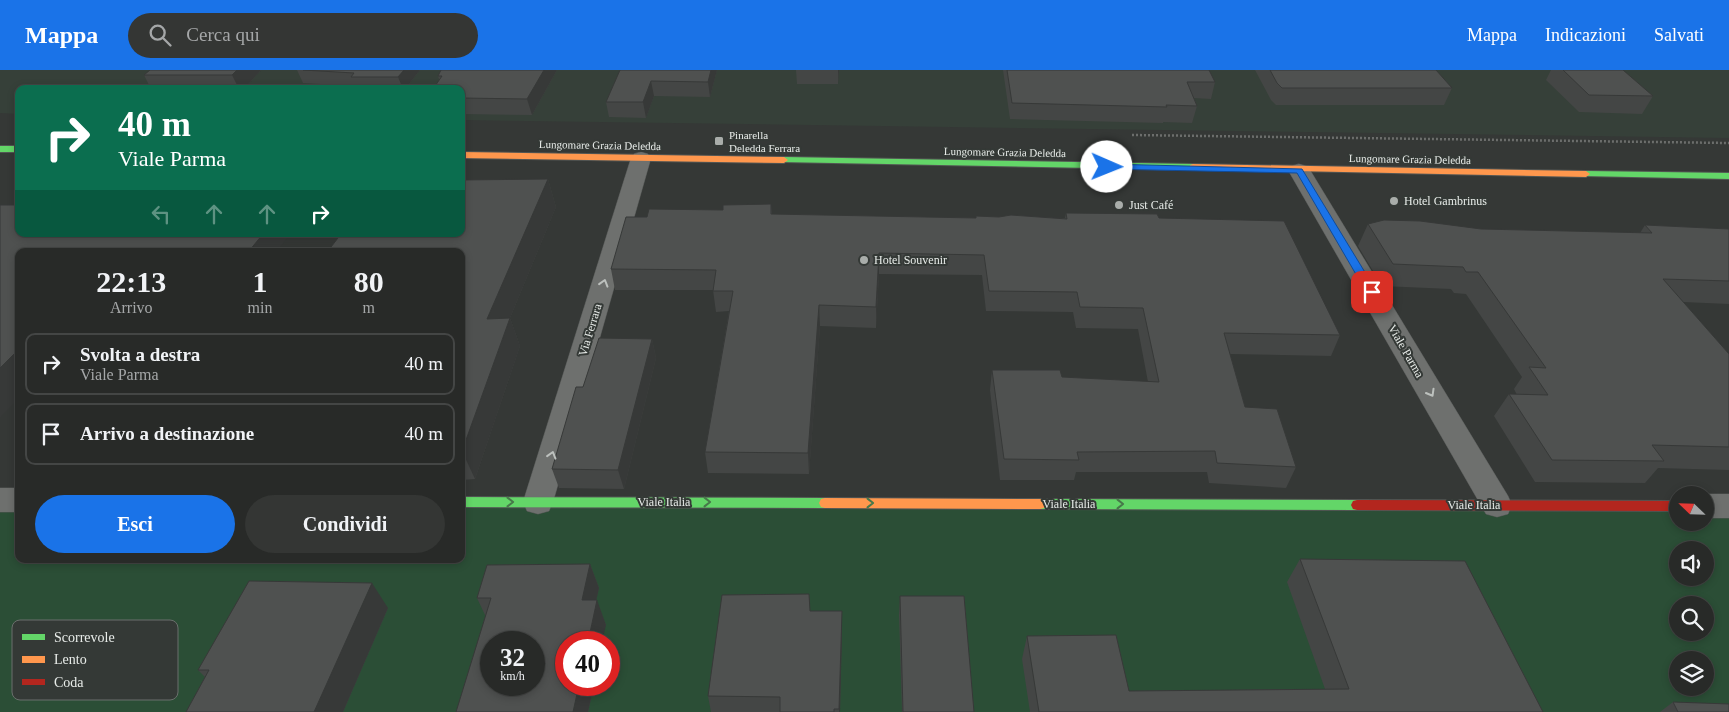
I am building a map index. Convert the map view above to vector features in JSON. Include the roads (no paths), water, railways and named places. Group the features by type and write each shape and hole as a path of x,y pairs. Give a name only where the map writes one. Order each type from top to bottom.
{"street":[{"path":"0,149 15,149"},
{"name":"Lungomare Grazia Deledda","path":"465,155 1729,176"},
{"name":"Via Ferrara","path":"538,502 641,158"},
{"name":"Viale Parma","path":"1299,170 1497,505"},
{"path":"0,500 15,500"},
{"name":"Viale Italia","path":"465,502 1669,506"},
{"path":"1714,506 1729,506"}],"place":[{"name":"Pinarella Deledda Ferrara","path":"719,141"},
{"name":"Hotel Gambrinus","path":"1394,201"},
{"name":"Just Café","path":"1119,205"},
{"name":"Hotel Souvenir","path":"864,260"}]}
